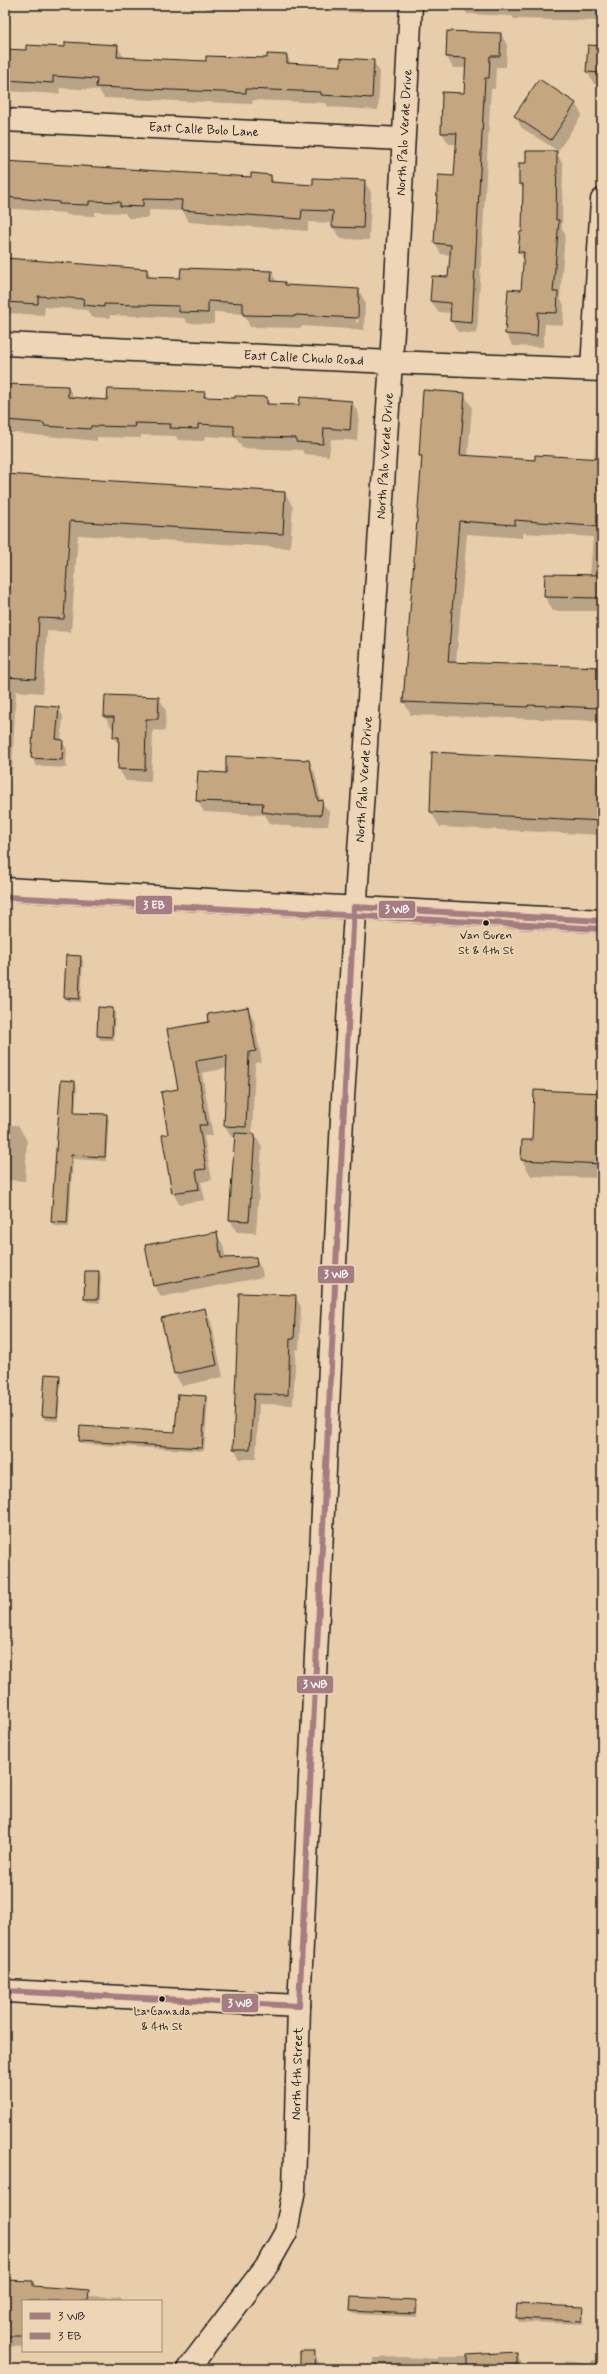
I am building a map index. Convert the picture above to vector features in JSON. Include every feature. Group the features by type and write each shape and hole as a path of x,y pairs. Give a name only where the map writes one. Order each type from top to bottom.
{"street":[{"name":"North Palo Verde Drive","path":"354,907 391,362 411,5"},
{"name":"East Calle Bolo Lane","path":"5,120 403,139"},
{"path":"597,370 602,200"},
{"name":"East Calle Chulo Road","path":"5,344 597,370"},
{"path":"5,889 602,921"},
{"name":"North 4th Street","path":"188,2369 268,2264 286,2232 294,2190 299,2006 343,1098 354,907"},
{"path":"5,1991 299,2006"}],"building":[{"path":"447,31 501,33 500,56 490,56 489,78 485,78 472,323 450,321 451,303 430,301 432,276 448,277 451,245 434,243 438,175 454,176 457,133 441,133 442,92 464,93 466,58 446,57"},
{"path":"65,42 118,45 117,57 206,61 206,56 267,58 267,54 287,55 287,63 341,66 341,58 374,60 372,98 321,95 321,92 246,89 246,93 96,87 97,79 53,76 53,83 5,80 5,49 26,50 26,45 65,47"},
{"path":"588,45 602,46 602,73 586,72"},
{"path":"539,79 576,103 551,140 514,116"},
{"path":"526,151 557,151 556,220 559,220 553,292 558,292 557,313 538,312 537,336 505,334 508,289 521,290 524,252 518,252 520,232 522,232 523,184 519,184 519,163 526,163"},
{"path":"5,161 251,177 251,173 271,175 271,182 313,185 313,178 365,180 363,228 332,227 333,211 302,210 301,219 181,210 182,200 143,199 143,207 120,206 120,202 89,201 89,205 59,204 59,202 5,197"},
{"path":"5,258 147,269 147,277 180,278 181,268 272,271 271,281 285,282 285,285 359,289 358,318 296,315 243,315 243,303 208,301 208,313 179,312 179,306 104,304 104,307 83,305 84,299 38,296 38,304 5,302"},
{"path":"5,384 68,386 68,397 107,400 108,389 205,392 204,397 267,397 267,404 299,405 300,397 352,401 350,430 324,428 323,444 296,442 296,438 234,436 234,426 198,424 198,429 170,428 171,424 134,423 135,427 91,426 90,429 44,426 44,423 5,420"},
{"path":"423,390 465,393 460,455 535,460 535,455 602,459 602,527 515,520 515,525 459,521 448,662 602,667 602,708 528,705 528,707 403,702 422,456 419,456"},
{"path":"5,474 285,492 283,534 70,521 64,619 39,618 36,679 5,677"},
{"path":"545,574 602,575 602,598 544,597"},
{"path":"105,695 159,697 158,719 146,719 145,770 118,769 119,737 113,737 114,717 104,717"},
{"path":"35,705 59,707 56,739 63,740 62,760 31,758"},
{"path":"432,752 602,761 602,821 430,812"},
{"path":"226,756 309,760 318,801 323,800 321,815 287,815 262,812 263,803 196,801 198,771 226,773"},
{"path":"66,955 81,956 79,999 64,998"},
{"path":"98,1007 113,1008 112,1037 97,1036"},
{"path":"248,1007 256,1051 249,1052 246,1127 224,1126 227,1056 196,1061 207,1125 199,1125 206,1169 196,1170 199,1189 172,1193 162,1135 168,1134 161,1092 178,1089 167,1029 209,1022 208,1014"},
{"path":"61,1080 75,1081 74,1113 107,1114 105,1157 71,1155 67,1223 51,1222"},
{"path":"534,1090 602,1093 602,1164 521,1160 522,1140 532,1140"},
{"path":"235,1133 255,1134 249,1221 229,1220"},
{"path":"217,1232 221,1258 256,1257 257,1266 153,1286 145,1245"},
{"path":"85,1271 99,1271 98,1299 84,1299"},
{"path":"239,1293 296,1295 294,1339 290,1339 288,1395 254,1394 250,1449 233,1449"},
{"path":"205,1308 217,1365 174,1374 161,1318"},
{"path":"45,1374 60,1375 57,1417 42,1416"},
{"path":"178,1394 206,1396 202,1448 79,1441 80,1426 175,1432"},
{"path":"5,2280 33,2281 33,2286 89,2290 88,2300 22,2300 22,2336 5,2336"},
{"path":"351,2297 416,2300 416,2314 350,2311"},
{"path":"517,2304 583,2307 582,2321 516,2318"},
{"path":"300,2351 315,2351 314,2369 300,2369"},
{"path":"517,2352 517,2369 467,2369 467,2355"}],"transit line":[{"path":"5,897 602,929"},
{"path":"5,1991 299,2006 354,907 602,921"}],"place":[{"name":"Van Buren St & 4th St","path":"486,923"},
{"name":"La Canada & 4th St","path":"162,1999"}]}
